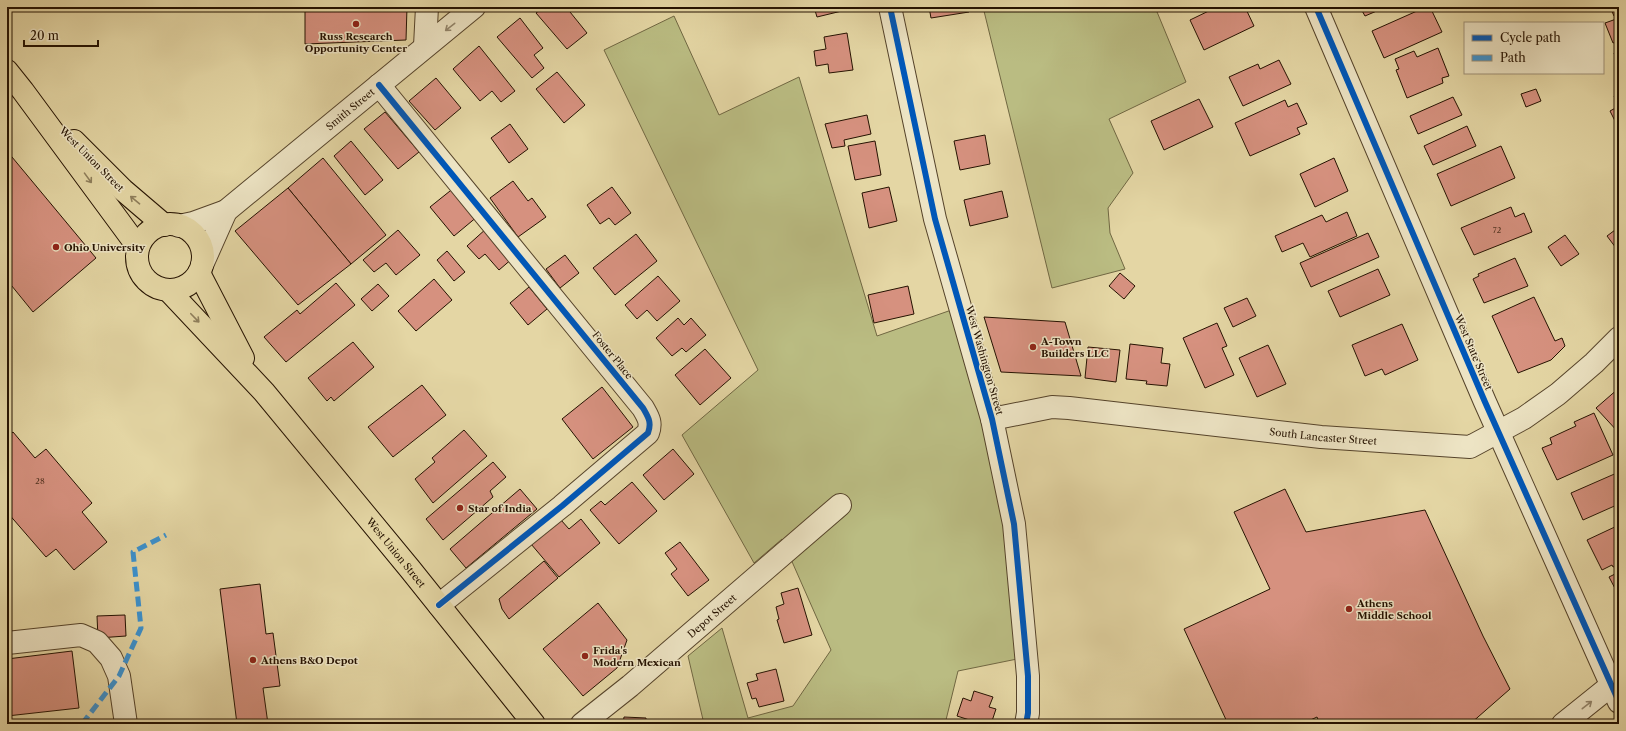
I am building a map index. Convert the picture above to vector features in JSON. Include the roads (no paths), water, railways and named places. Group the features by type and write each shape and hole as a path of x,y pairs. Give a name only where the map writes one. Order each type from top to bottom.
{"main road":[{"name":"West Union Street","path":"7,71 23,90 138,247 138,265 142,275 156,287 168,290 256,382 439,605 534,724"},
{"name":"West Union Street","path":"23,90 123,190 172,226 192,233 198,241 203,257 201,269 256,382"},
{"path":"138,247 148,233 155,228 172,226"},
{"path":"168,290 182,288 189,284 201,269"}],"street":[{"path":"425,46 427,7"},
{"name":"Smith Street","path":"172,226 193,223 226,212 474,7"},
{"name":"West Washington Street","path":"890,7 935,219 992,419 1015,532 1029,680 1028,713 1026,724"},
{"name":"West State Street","path":"1316,7 1498,433 1617,689"},
{"name":"Foster Place","path":"379,85 642,408 649,417 650,425 648,433 572,498 439,605"},
{"name":"Smith Street","path":"201,269 226,212"},
{"name":"South Lancaster Street","path":"992,419 1052,407 1321,437 1470,447 1524,418 1558,394 1594,363 1619,338"},
{"name":"Depot Street","path":"582,724 630,686 840,505"},
{"path":"7,644 81,635 97,642 111,658 119,676 126,724"},
{"path":"1562,724 1617,689"}],"place":[{"name":"Russ Research Opportunity Center","path":"356,24"},
{"name":"Ohio University","path":"56,247"},
{"name":"A-Town Builders LLC","path":"1033,347"},
{"name":"Star of India","path":"460,508"},
{"name":"Athens Middle School","path":"1349,609"},
{"name":"Frida's Modern Mexican","path":"585,656"},
{"name":"Athens B&O Depot","path":"253,660"}]}
